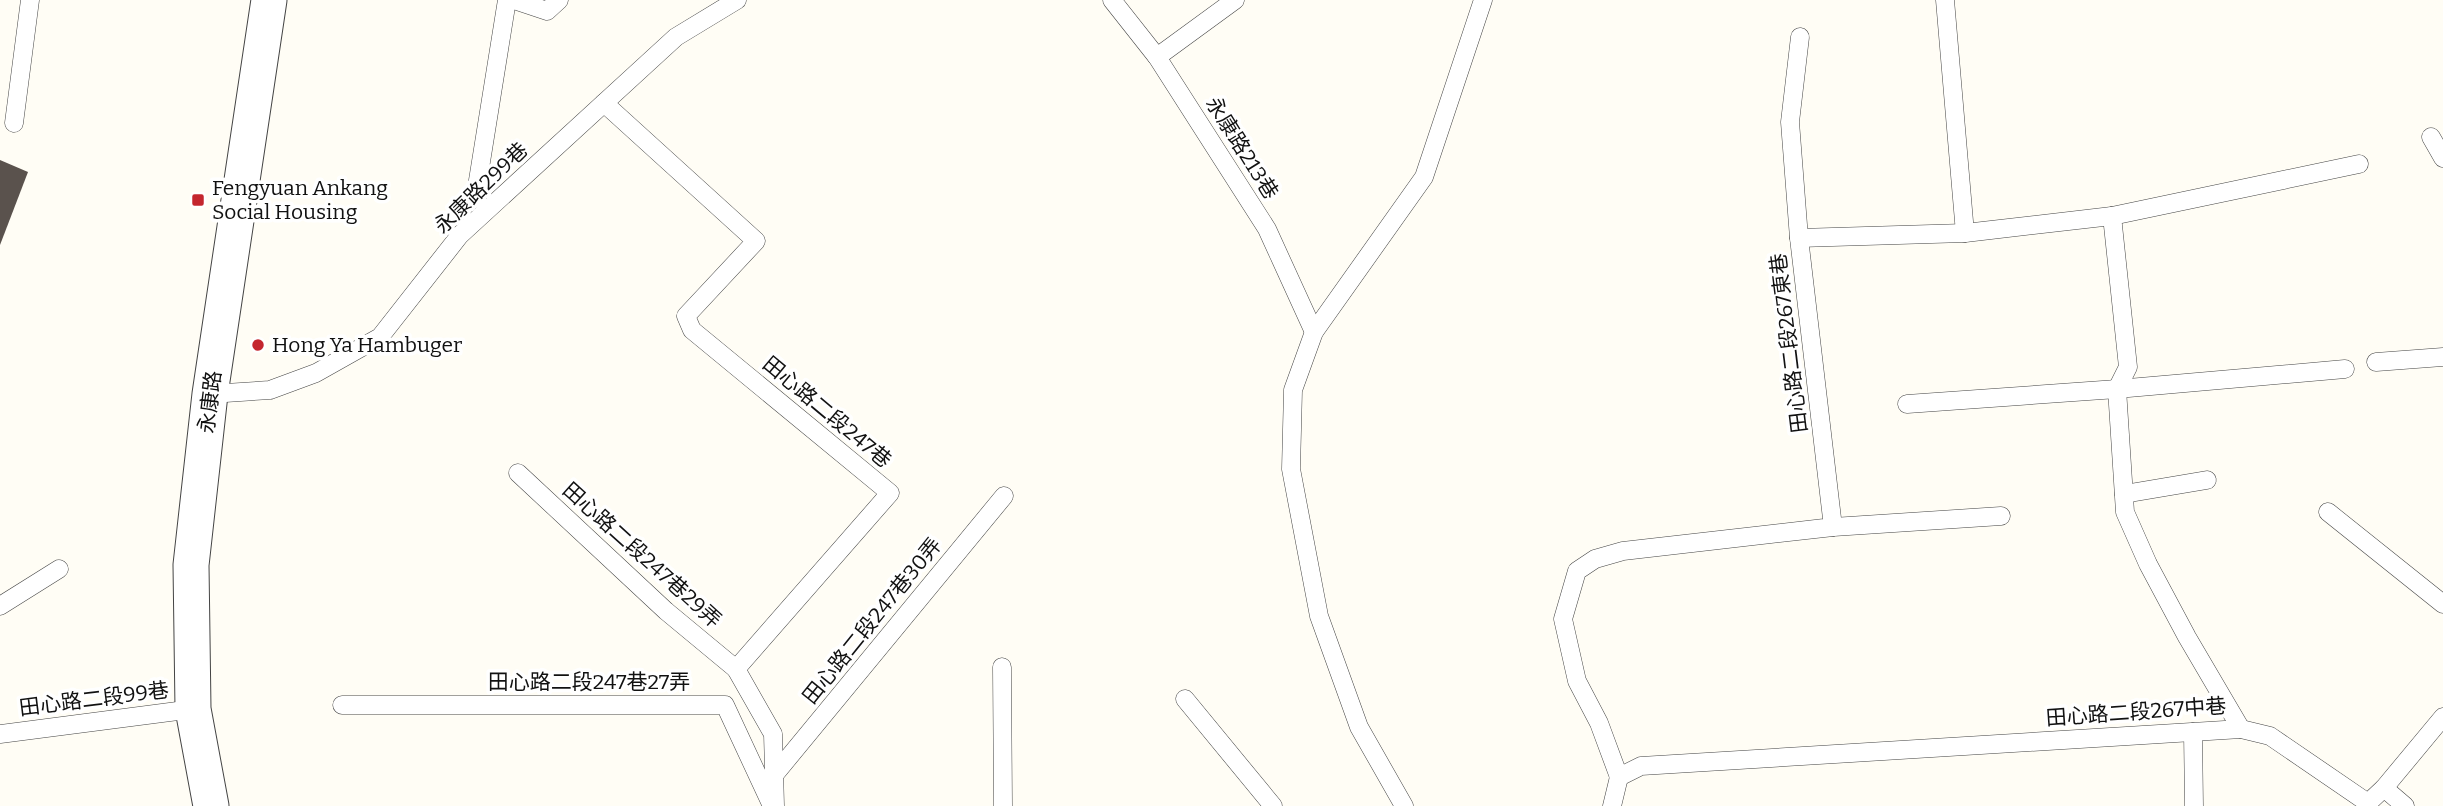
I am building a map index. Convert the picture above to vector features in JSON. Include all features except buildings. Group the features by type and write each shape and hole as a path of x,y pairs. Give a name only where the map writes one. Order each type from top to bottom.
{"street":[{"name":"永康路","path":"211,806 193,709 191,565 210,394 269,0"}],"lane":[{"path":"14,123 30,0"},
{"path":"475,199 508,0"},
{"path":"514,0 547,11 559,0"},
{"name":"永康路299巷","path":"210,394 270,390 316,373 380,337 460,236 676,37 737,0"},
{"name":"永康路213巷","path":"1112,0 1157,57 1267,229 1314,332"},
{"path":"1157,57 1235,0"},
{"path":"1404,806 1359,727 1319,615 1291,469 1293,390 1314,332 1424,177 1483,0"},
{"path":"1945,0 1965,233"},
{"path":"1799,238 1790,122 1800,37"},
{"name":"田心路二段247巷","path":"604,103 756,241 686,316 692,330 890,493 736,669"},
{"path":"2431,137 2443,158"},
{"name":"田心路二段267東巷","path":"1833,527 1799,238 1965,233 2112,216 2359,164"},
{"name":"田心路二段267中巷","path":"1619,777 1641,766 2241,729 2148,564 2125,512 2117,389 2128,367 2112,216"},
{"path":"2376,362 2443,357"},
{"path":"1908,404 2345,369"},
{"name":"田心路二段247巷29弄","path":"518,473 666,611 736,669"},
{"path":"2123,494 2207,480"},
{"name":"田心路二段247巷30弄","path":"775,774 1004,496"},
{"path":"2328,512 2443,604"},
{"path":"1612,806 1619,777 1599,723 1577,681 1563,619 1577,570 1595,559 1623,551 1833,527 2001,516"},
{"path":"0,606 59,569"},
{"path":"1002,667 1003,806"},
{"path":"736,669 773,734 774,806"},
{"path":"1185,699 1273,806"},
{"name":"田心路二段247巷27弄","path":"342,705 725,705 774,806"},
{"name":"田心路二段99巷","path":"0,734 193,709"},
{"path":"2241,729 2270,736 2368,803 2384,788 2443,717"},
{"path":"2193,732 2194,806"},
{"path":"2384,788 2405,806"}],"place":[{"name":"Fengyuan Ankang Social Housing","path":"198,200"},
{"name":"Hong Ya Hambuger","path":"258,345"}]}
